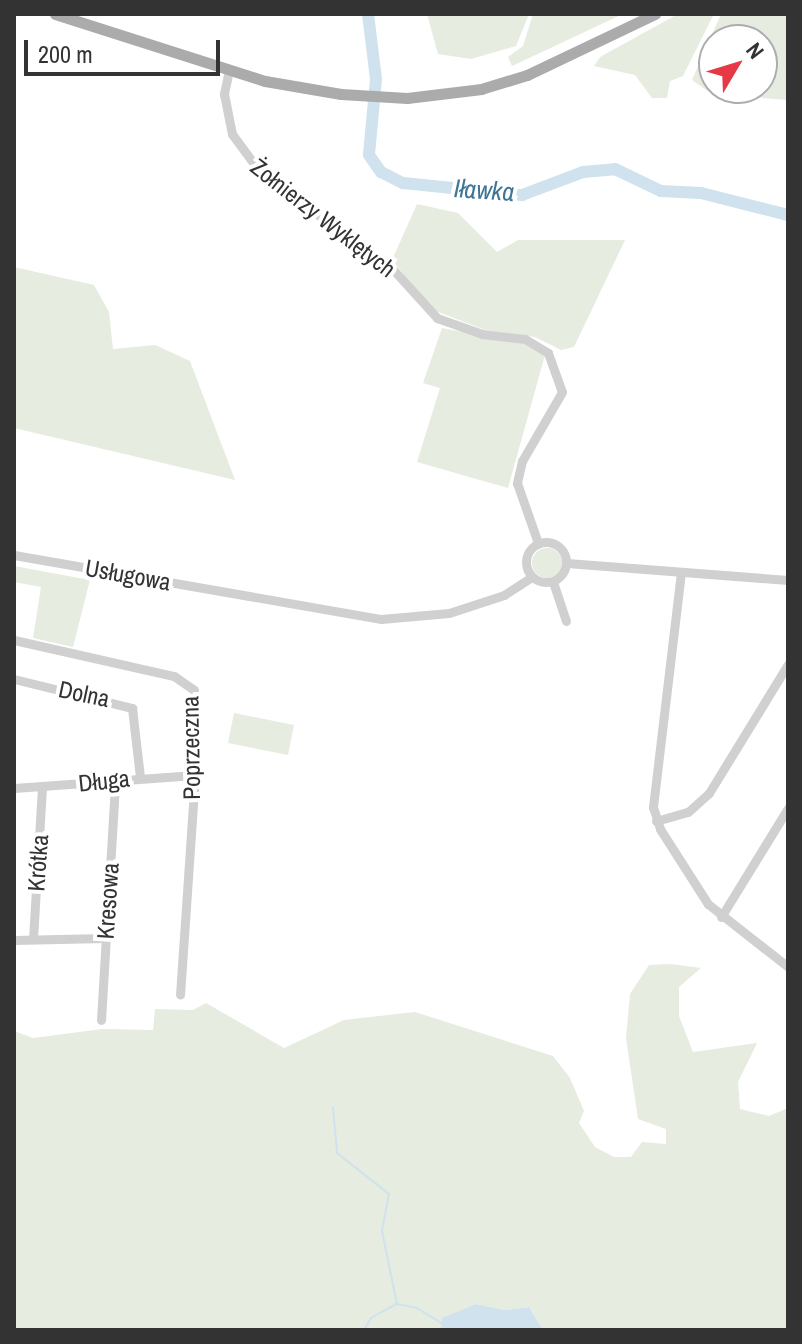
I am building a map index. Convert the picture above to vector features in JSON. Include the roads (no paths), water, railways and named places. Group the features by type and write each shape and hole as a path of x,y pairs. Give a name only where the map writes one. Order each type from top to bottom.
{"main road":[{"path":"55,14 229,70 299,87 378,98 454,93 504,83 563,62 655,14"}],"street":[{"name":"Żołnierzy Wyklętych","path":"229,70 224,94 232,134 263,176 389,265 437,318 482,334 525,339 548,353 562,392 522,461 517,483 538,543"},
{"path":"553,582 532,577 526,560 538,543 556,544 567,563"},
{"name":"Usługowa","path":"14,555 243,594 353,617 406,618 485,602 532,577"},
{"path":"567,563 788,580"},
{"path":"553,582 567,563"},
{"path":"681,572 651,793 656,821 721,917 787,965"},
{"path":"553,582 566,621"},
{"name":"Poprzeczna","path":"14,640 187,680 195,699 195,775 180,994"},
{"path":"656,821 696,807 788,664"},
{"name":"Dolna","path":"14,679 132,708 140,777"},
{"name":"Długa","path":"14,788 195,775"},
{"name":"Kresowa","path":"101,1020 115,782"},
{"name":"Krótka","path":"33,939 42,786"},
{"path":"721,917 788,808"},
{"path":"14,940 105,938"}],"water":[{"path":"476,1304 505,1310 529,1307 543,1330 441,1330 442,1318"}],"waterway":[{"name":"Iławka","path":"368,14 376,79 369,155 381,172 403,183 522,195 583,172 615,169 661,191 701,193 788,215"},
{"path":"333,1107 337,1153 389,1194 382,1231 397,1304 417,1308 443,1324"},
{"path":"364,1330 371,1318 396,1304"}]}
